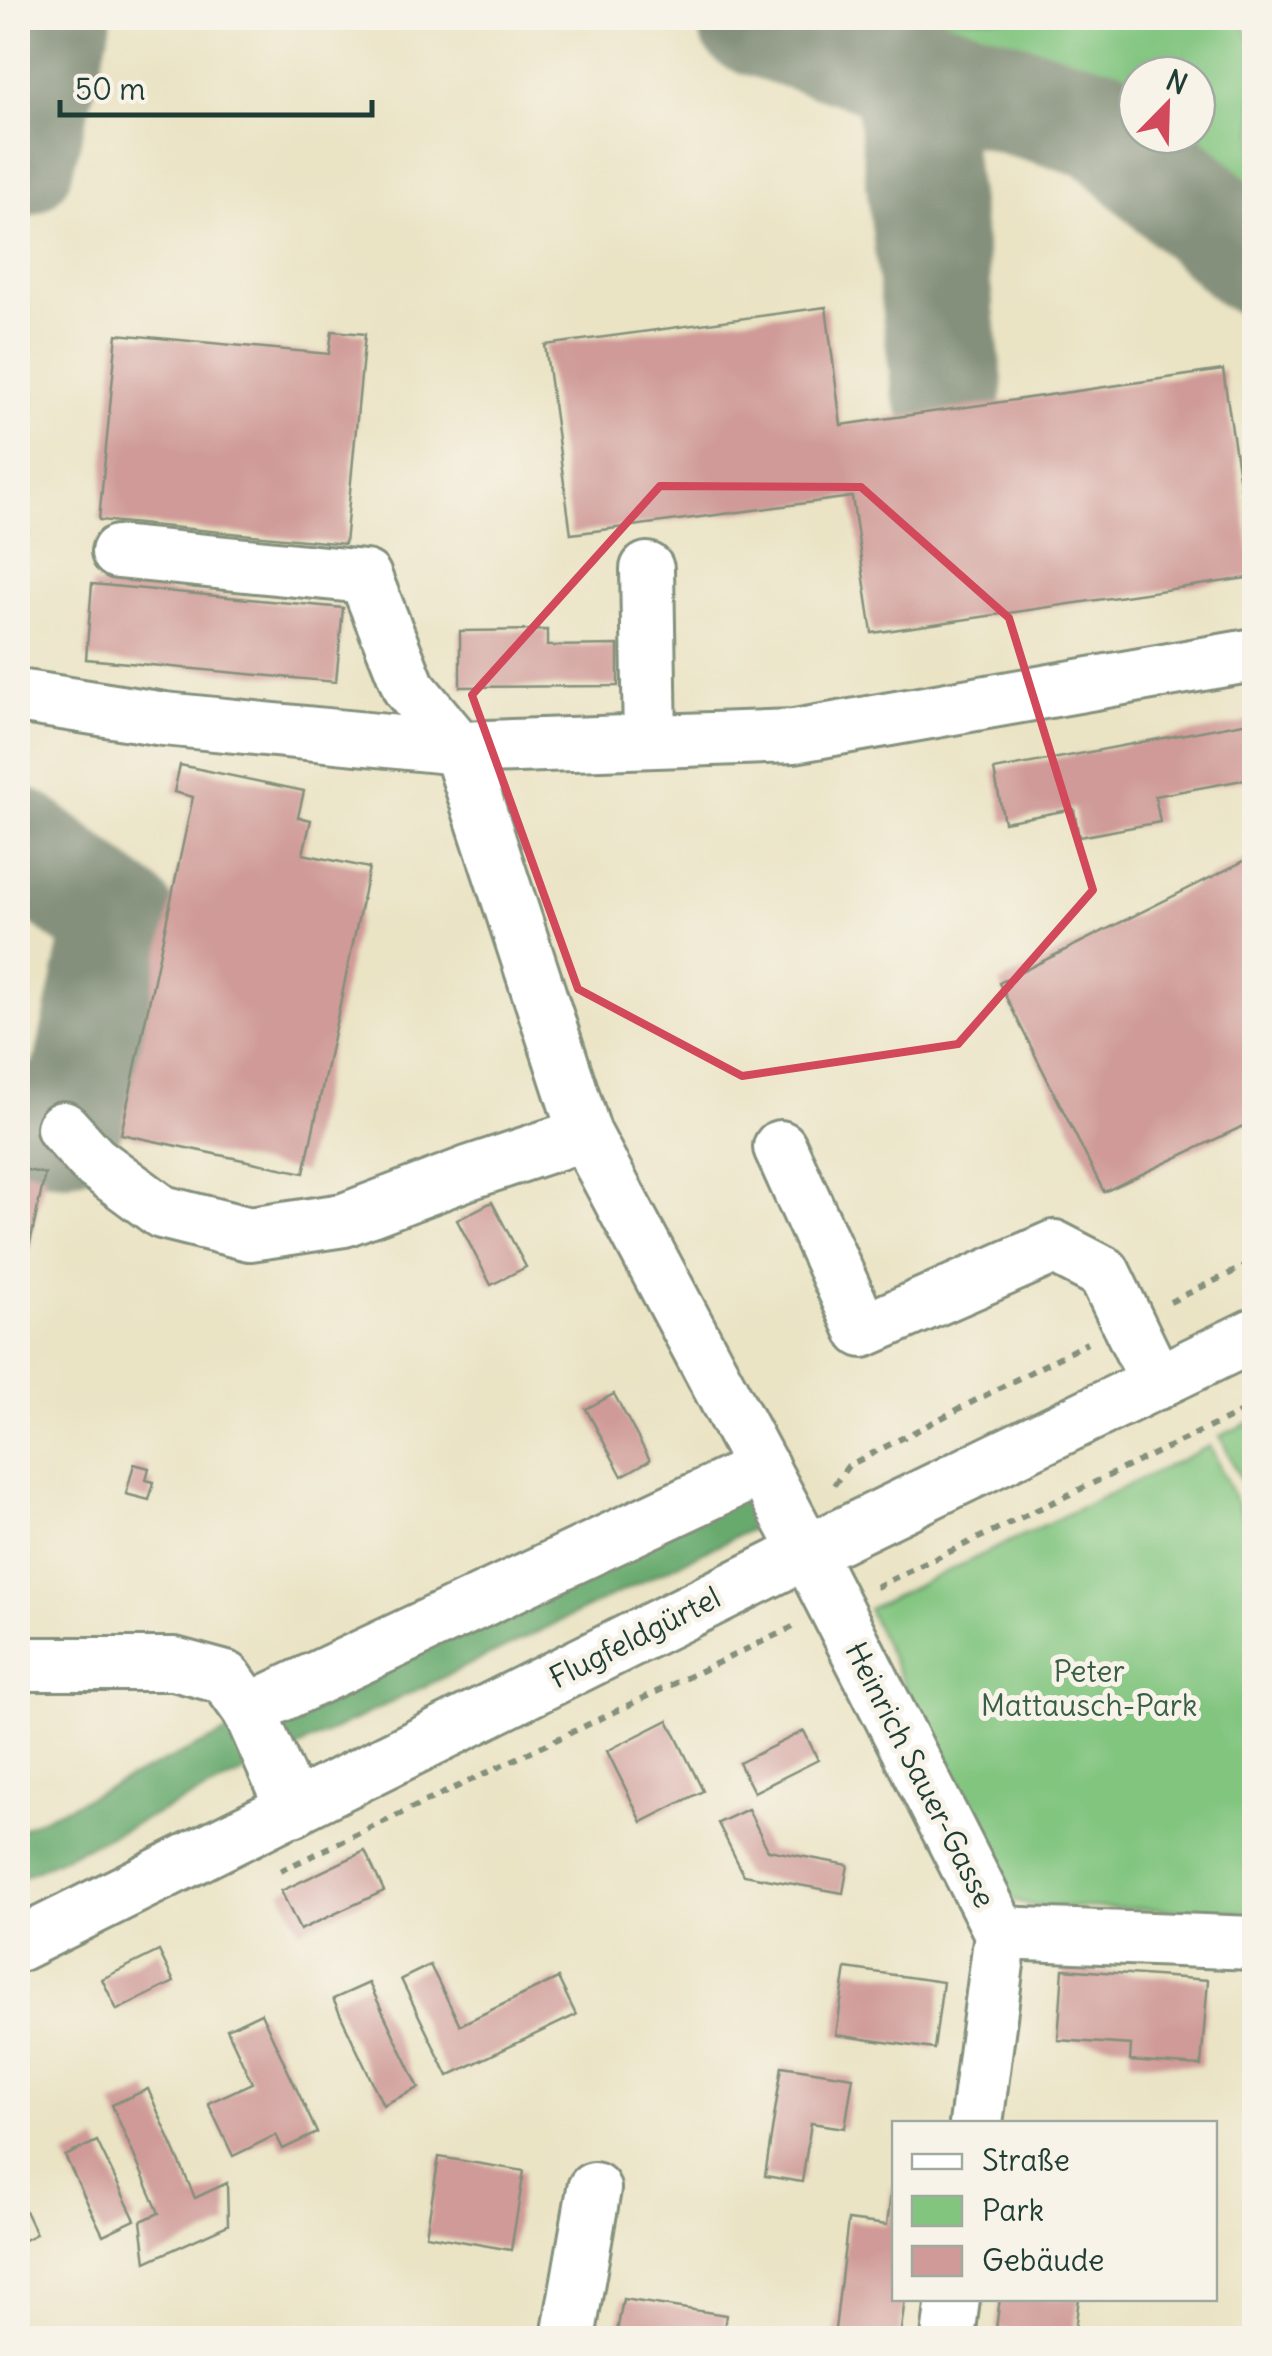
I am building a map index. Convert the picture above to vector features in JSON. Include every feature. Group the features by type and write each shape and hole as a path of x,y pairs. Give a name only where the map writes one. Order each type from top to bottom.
{"street":[{"path":"118,552 365,577 410,688 459,748"},
{"path":"647,569 650,741"},
{"path":"18,696 164,720 459,748 794,736 1254,655"},
{"name":"Heinrich Sauer-Gasse","path":"459,748 585,1134 807,1552 1001,1934 976,2121"},
{"path":"63,1128 92,1161 162,1212 250,1234 344,1220 468,1172 585,1134"},
{"path":"780,1147 863,1330 1054,1248 1104,1273 1157,1383"},
{"name":"Flugfeldgürtel","path":"18,1946 807,1552 1254,1335"},
{"path":"249,1710 763,1468"},
{"path":"18,1662 174,1664 226,1678 249,1710 293,1810"},
{"path":"1001,1934 1254,1944"},
{"path":"568,2338 594,2189"},
{"path":"948,2338 954,2301"}],"path":[{"path":"266,1878 1254,1406"}],"highlighted area":[{"path":"660,486 861,487 1009,618 1093,890 958,1044 742,1076 578,989 472,695"}],"green space":[{"path":"841,18 1240,18 1254,47 1254,237 1170,155 1217,155 1217,55 1117,55 1117,104"},
{"path":"1254,1420 1254,1507 1220,1436"},
{"name":"Peter Mattausch-Park","path":"1210,1446 1254,1540 1254,1912 1033,1906 1010,1899 868,1609"},
{"path":"754,1492 768,1521 288,1752 281,1712"},
{"path":"241,1726 259,1766 18,1879 18,1830"}],"building":[{"path":"826,307 841,425 1223,370 1254,577 872,633 852,497 571,534 545,345"},
{"path":"332,331 365,334 345,544 99,520 117,334 329,354"},
{"path":"92,584 343,608 336,682 86,659"},
{"path":"547,630 547,646 618,645 618,686 460,687 460,631"},
{"path":"1254,721 1254,778 1155,796 1160,822 1079,837 1074,809 1004,822 994,770"},
{"path":"180,765 304,791 298,817 311,820 303,854 369,868 304,1173 121,1134 193,797 174,792"},
{"path":"1254,856 1254,1121 1104,1192 999,983"},
{"path":"18,1168 45,1174 24,1271 18,1270"},
{"path":"492,1202 526,1267 491,1285 457,1220"},
{"path":"614,1394 650,1460 622,1476 586,1409"},
{"path":"134,1464 149,1468 146,1480 154,1482 149,1500 126,1494"},
{"path":"668,1720 703,1791 642,1822 607,1751"},
{"path":"804,1731 818,1760 754,1792 739,1763"},
{"path":"748,1809 768,1850 848,1865 843,1893 744,1875 718,1823"},
{"path":"365,1851 384,1891 300,1930 281,1891"},
{"path":"159,1951 174,1982 117,2010 102,1979"},
{"path":"430,1965 460,2025 558,1978 576,2015 448,2076 401,1979"},
{"path":"846,1968 943,1982 934,2049 836,2035"},
{"path":"1063,1969 1208,1980 1201,2066 1130,2061 1131,2045 1058,2040"},
{"path":"369,1983 419,2088 383,2105 333,1999"},
{"path":"261,2013 317,2133 283,2149 276,2135 233,2156 208,2103 252,2083 227,2029"},
{"path":"782,2066 853,2077 845,2128 811,2123 802,2182 765,2176"},
{"path":"148,2089 195,2198 227,2183 228,2225 146,2262 141,2221 159,2213 112,2105"},
{"path":"97,2141 135,2220 103,2235 65,2156"},
{"path":"439,2157 524,2171 511,2250 426,2235"},
{"path":"892,2185 892,2301 905,2301 900,2338 834,2338 848,2220 887,2225"},
{"path":"18,2196 36,2234 18,2243"},
{"path":"623,2299 726,2315 723,2338 616,2338"},
{"path":"1000,2301 1079,2301 1074,2338 996,2329"}],"taxiway":[{"path":"18,161 56,18"},
{"path":"752,18 883,61 1104,125 1254,260"},
{"path":"908,68 947,385"},
{"path":"18,843 121,922 89,1073 63,1128 18,1119"}]}
